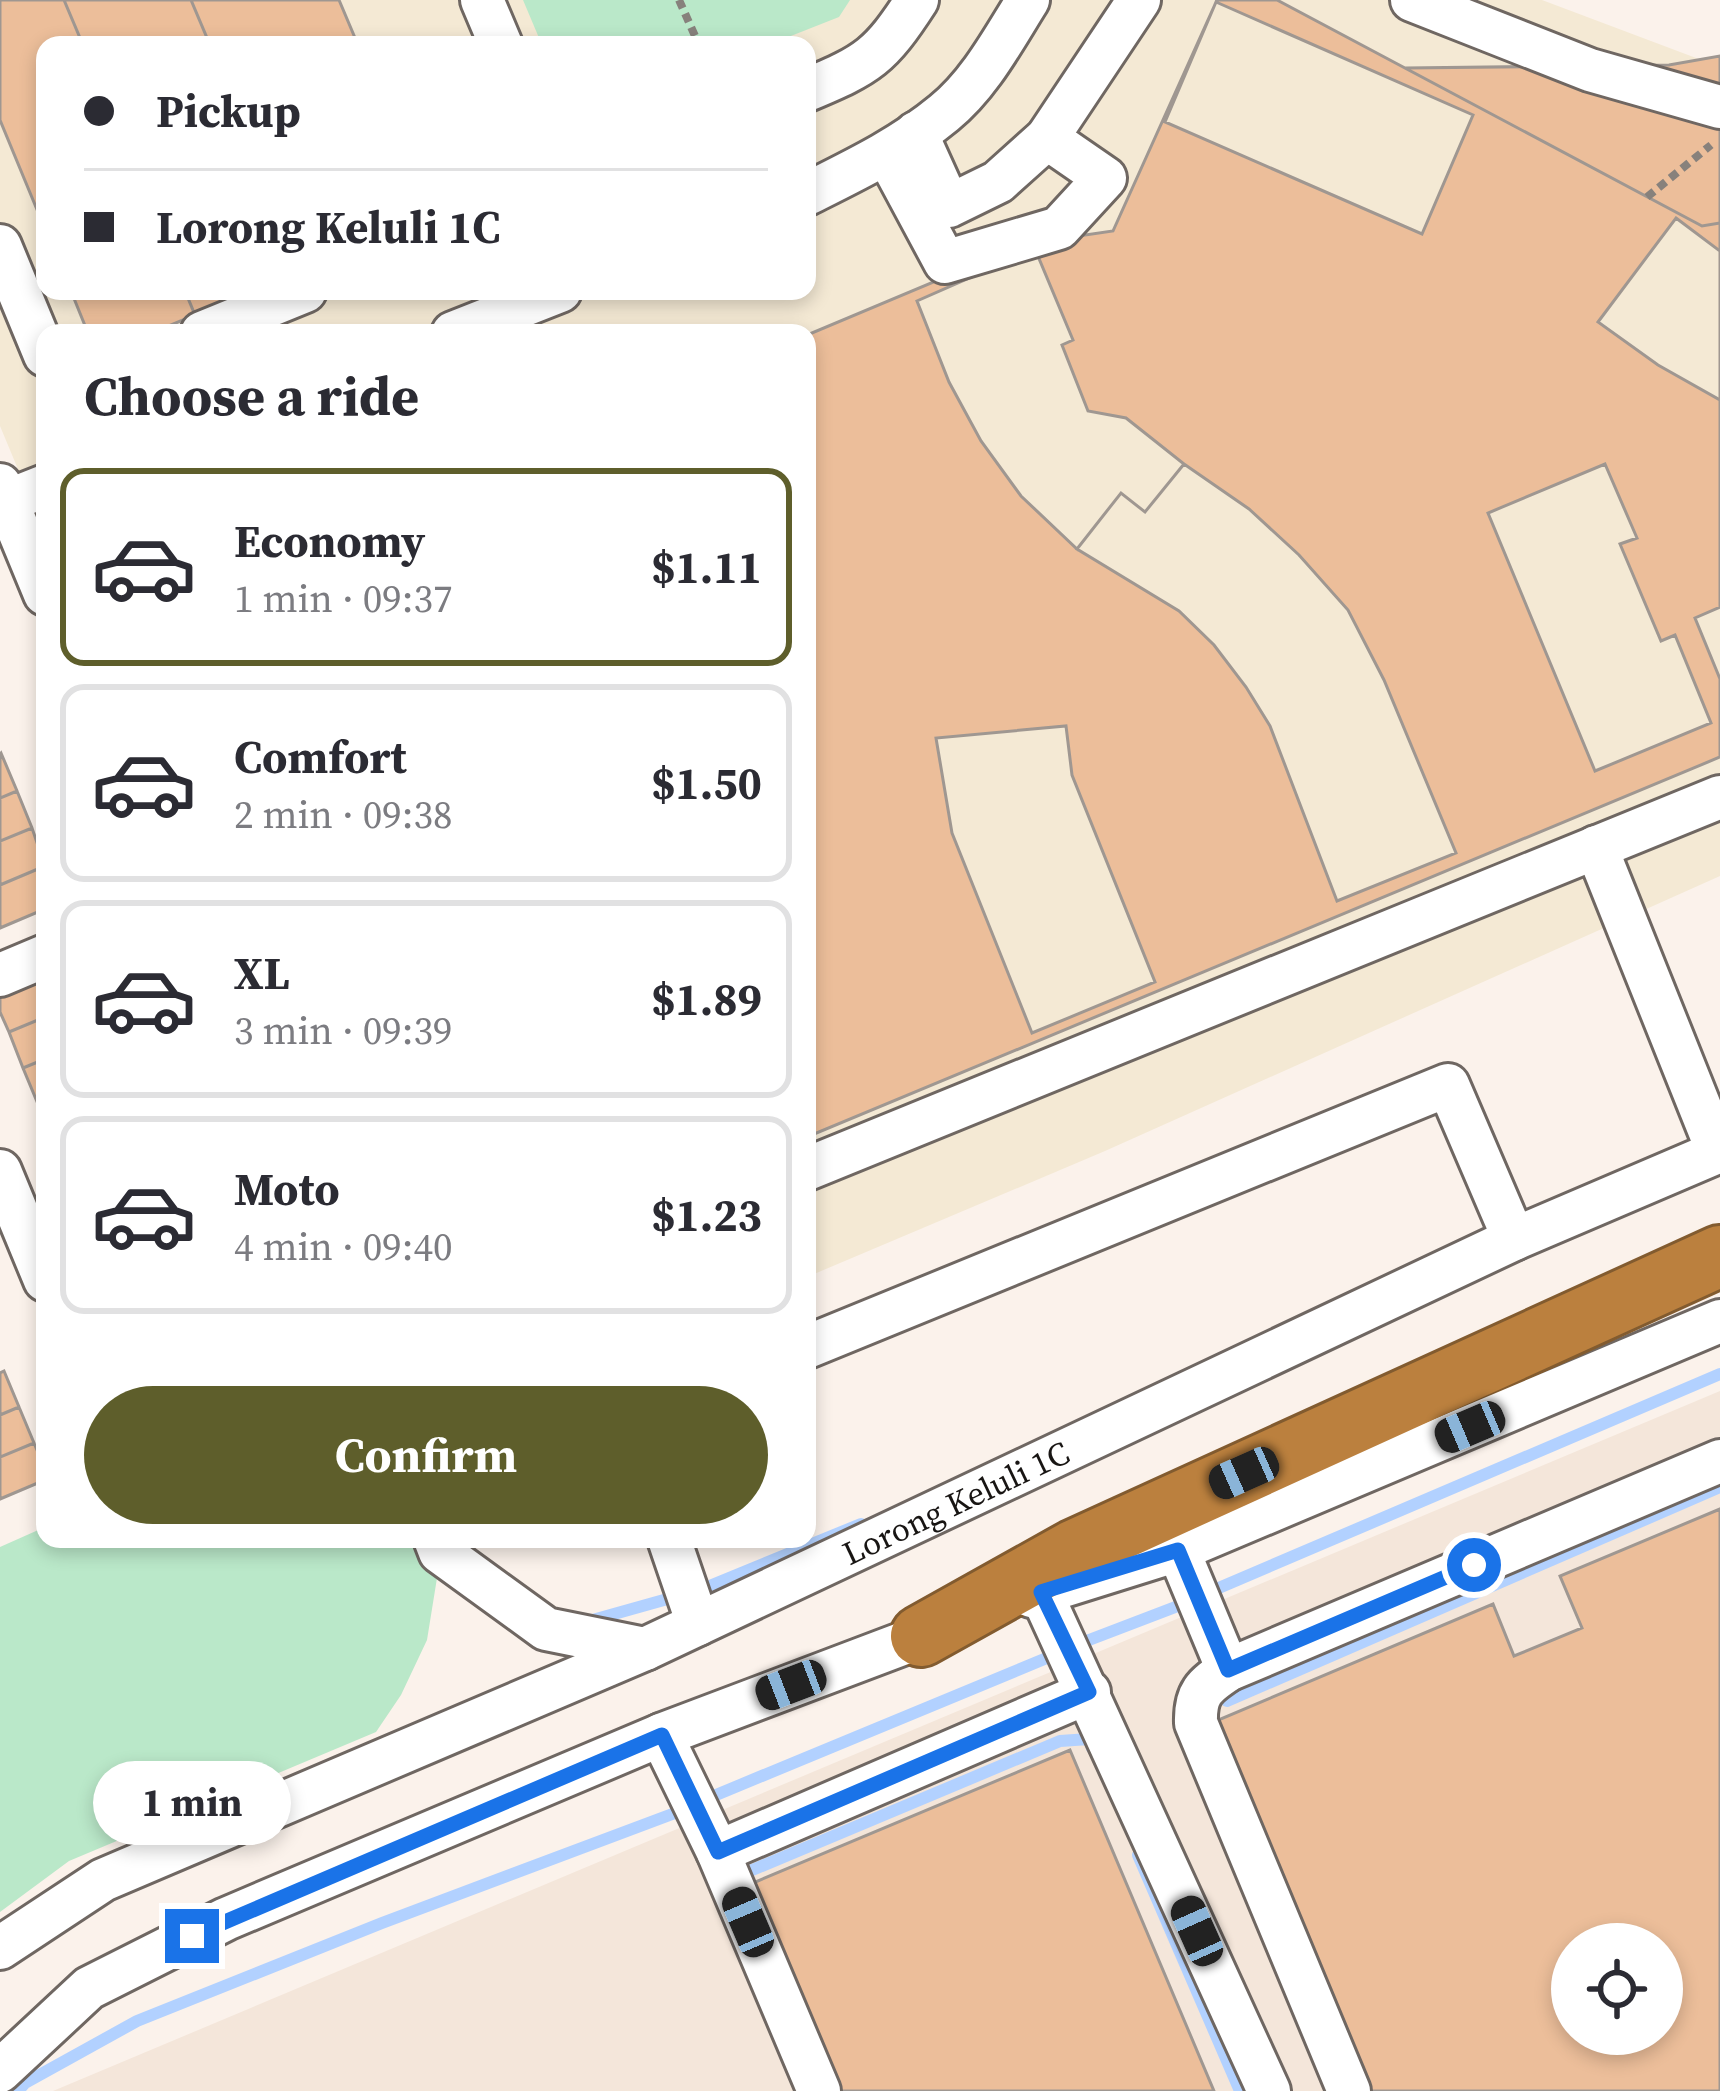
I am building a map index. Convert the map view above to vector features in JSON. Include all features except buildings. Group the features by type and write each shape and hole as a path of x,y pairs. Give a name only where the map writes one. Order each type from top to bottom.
{"highway":[{"path":"921,1636 1075,1550 1695,1268"}],"street":[{"path":"482,0 497,36"},
{"path":"816,86 860,68 883,51 917,0"},
{"path":"816,189 901,143 947,111 987,64 1028,0"},
{"path":"901,143 949,206 998,182 1047,137 1139,0"},
{"path":"1412,0 1590,70 1720,107"},
{"path":"901,143 945,262 1059,228 1106,178 1047,137"},
{"path":"0,246 36,333"},
{"path":"224,324 283,300"},
{"path":"481,324 538,300"},
{"path":"17,491 36,561"},
{"path":"816,1165 1543,850 1596,847 1720,796"},
{"path":"1596,847 1719,1152"},
{"path":"0,975 36,960"},
{"path":"816,1343 1448,1085 1514,1239"},
{"name":"Lorong Keluli 1C","path":"0,1948 103,1880 645,1649 1514,1239 1719,1152"},
{"path":"0,1171 36,1258"},
{"path":"0,2071 89,1988 226,1919 662,1735 1041,1592 1178,1550 1720,1321"},
{"path":"1349,2091 1196,1723 1195,1702 1201,1688 1228,1670 1720,1461"},
{"path":"442,1548 546,1629 645,1649"},
{"path":"672,1548 698,1624"},
{"path":"1178,1550 1228,1670"},
{"path":"1041,1592 1269,2091"},
{"path":"718,1852 1089,1692"},
{"path":"662,1735 718,1852 818,2091"}],"path":[{"path":"679,0 695,36"},
{"path":"1647,196 1720,138"}],"shaded area":[{"path":"0,0 1542,0 1720,67 1720,876 1105,1151 816,1273 816,324 36,324 36,512 0,426"},
{"path":"1720,1391 1720,2091 53,2091"}],"green space":[{"path":"523,0 850,0 839,17 791,36 538,36"},
{"path":"36,1531 36,1548 424,1548 437,1578 427,1640 401,1695 376,1732 69,1861 0,1912 0,1547"}],"waterway":[{"path":"1214,1590 1720,1374"},
{"path":"1227,1701 1720,1487"},
{"path":"816,1542 861,1524"},
{"path":"712,1585 802,1548"},
{"path":"589,1621 671,1598"},
{"path":"1089,1640 1178,1606"},
{"path":"716,1795 1054,1655"},
{"path":"738,1876 1060,1741 1089,1739 1092,1748"},
{"path":"18,2091 137,2021 683,1810 686,1816"},
{"path":"1138,1855 1240,2091"}],"route":[{"path":"192,1936 662,1735 718,1852 1089,1692 1041,1592 1178,1550 1228,1670 1474,1565"}]}
